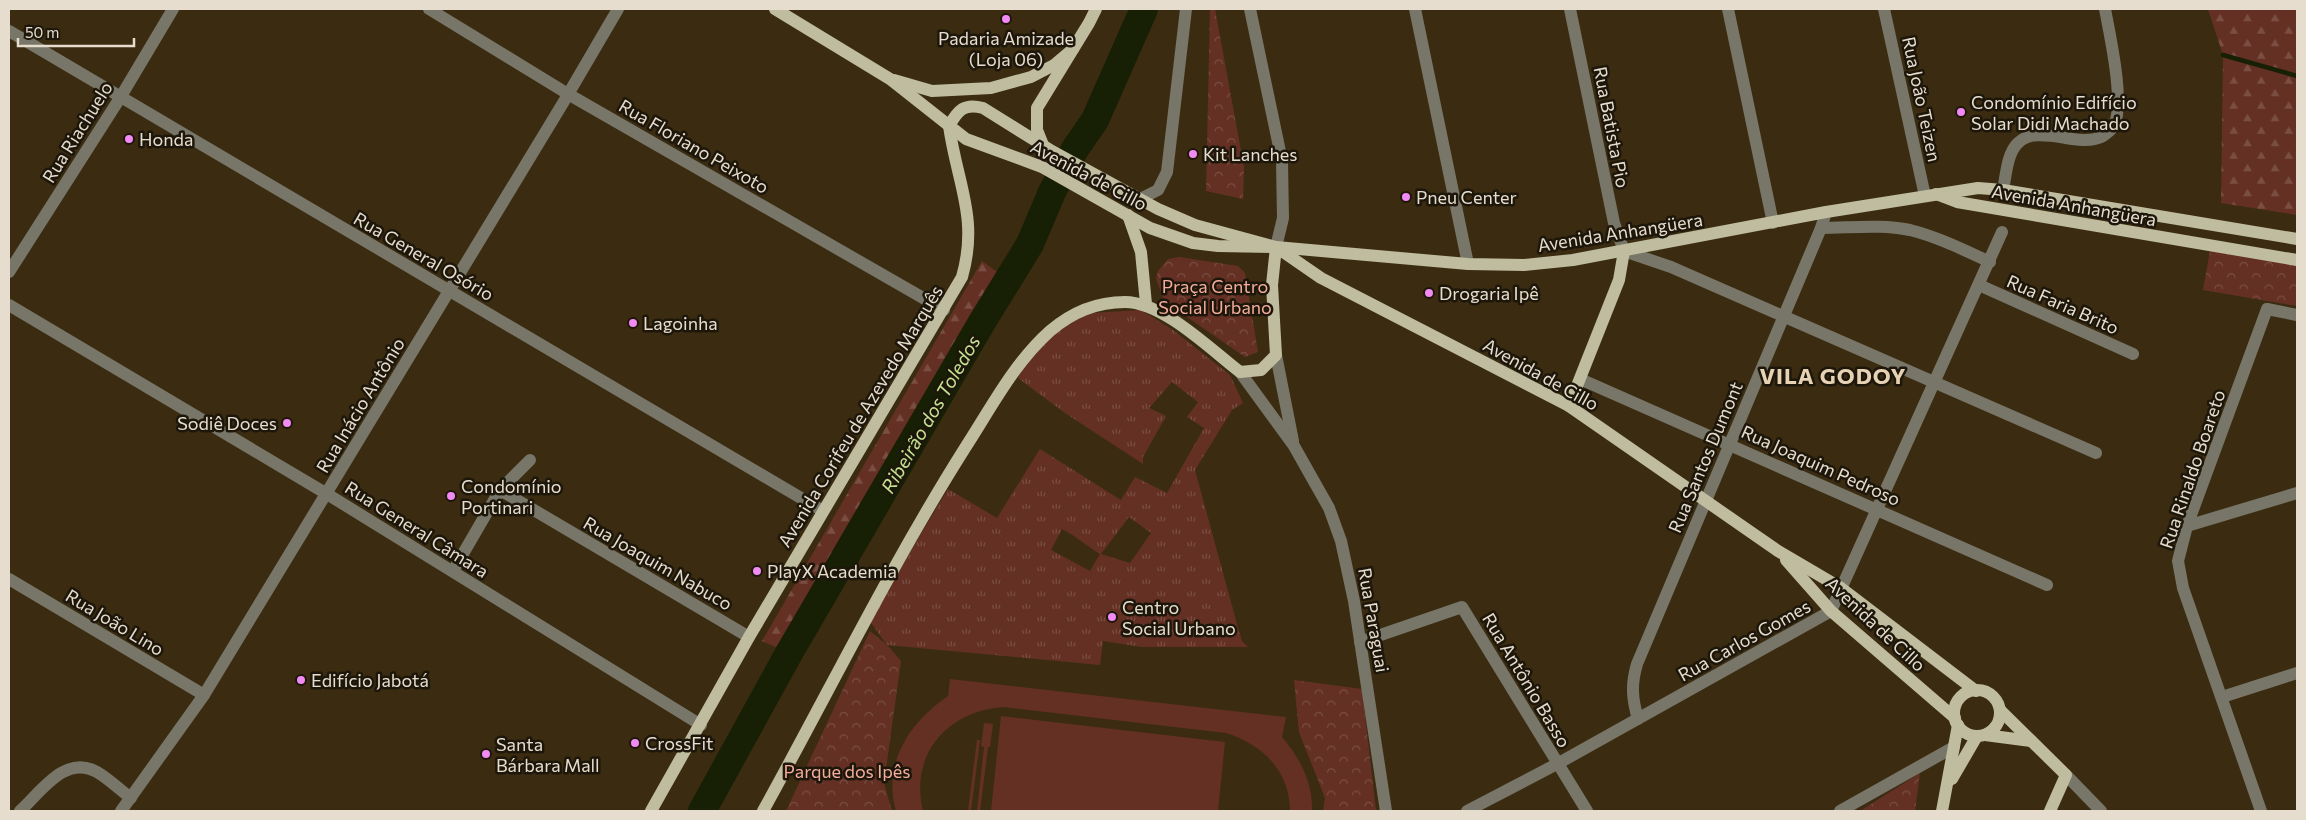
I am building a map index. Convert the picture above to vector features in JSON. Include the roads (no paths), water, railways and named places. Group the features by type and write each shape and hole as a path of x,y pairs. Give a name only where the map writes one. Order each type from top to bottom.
{"main road":[{"name":"Avenida de Cillo","path":"775,9 890,79 949,126 978,145 1042,167 1150,228 1193,243 1218,246 1276,247"},
{"path":"1048,148 1037,130 1037,108 1096,9"},
{"path":"890,79 932,91 991,88 1031,78 1054,65 1073,49"},
{"name":"Avenida de Cillo","path":"949,126 962,108 972,105 983,108 1048,148 1175,217 1195,225 1276,247 1321,278 1569,406 1706,499 1778,551 1841,588 1976,690"},
{"name":"Avenida Corifeu de Azevedo Marquês","path":"651,811 749,637 962,277 969,241 966,201 949,126"},
{"name":"Avenida Anhangüera","path":"1276,247 1468,264 1524,264 1573,260 1826,212 1978,188 2003,190 2297,239"},
{"name":"Avenida Anhangüera","path":"1931,195 1957,202 2206,246 2297,260"},
{"path":"763,811 840,670 865,619 918,527 947,477 1026,356 1050,331 1086,308 1126,302 1146,304 1140,252 1128,215"},
{"path":"1240,372 1261,370 1276,355 1272,292 1276,247"},
{"path":"1569,406 1619,280 1624,250"},
{"name":"Rua Paraguai","path":"1146,304 1166,315 1240,372"},
{"name":"Avenida de Cillo","path":"1778,551 1831,611 1956,722"},
{"path":"1942,811 1949,786 1957,703 1962,697 1976,690 1983,691 1994,698 2000,710 2066,776 2050,811"},
{"path":"1949,786 1981,735 1997,725 2000,710"},
{"path":"1956,722 1963,731 2031,741"}],"street":[{"name":"Rua Riachuelo","path":"9,272 120,98 173,9"},
{"name":"Rua Floriano Peixoto","path":"429,9 568,94 944,310"},
{"name":"Rua Inácio Antônio","path":"121,811 204,695 618,9"},
{"path":"1140,199 1158,190 1167,172 1186,9"},
{"path":"1250,9 1282,161 1283,218 1276,247"},
{"path":"1415,9 1468,264"},
{"name":"Rua Batista Pio","path":"1570,9 1614,223 1624,250"},
{"path":"1728,9 1773,223"},
{"name":"Rua João Teizen","path":"1884,9 1931,195"},
{"path":"2003,190 2010,158 2016,144 2025,137 2036,134 2087,140 2101,137 2113,128 2118,112 2114,56 2105,9"},
{"name":"Rua General Osório","path":"9,31 823,511"},
{"name":"Rua Santos Dumont","path":"1638,719 1632,698 1632,681 1637,664 1821,228 1826,212"},
{"name":"Rua Faria Brito","path":"1821,228 1880,227 1909,230 1937,238 1990,262"},
{"name":"Rua Carlos Gomes","path":"1467,811 1557,764 1831,611 2002,232"},
{"path":"1624,250 1671,267 2096,453"},
{"name":"Rua Faria Brito","path":"1979,285 2134,354"},
{"name":"Rua General Câmara","path":"9,305 327,494 701,725"},
{"name":"Rua Rinaldo Boareto","path":"2261,811 2183,588 2178,561 2188,526 2267,309 2297,315"},
{"name":"Rua Paraguai","path":"1276,355 1294,446"},
{"name":"Rua Paraguai","path":"1240,372 1294,446 1329,508 1341,541 1360,642 1386,811"},
{"name":"Rua Joaquim Pedroso","path":"1580,379 1730,443 2047,585"},
{"path":"453,571 500,490 530,460"},
{"name":"Rua Joaquim Nabuco","path":"500,490 749,637"},
{"path":"2188,526 2297,493"},
{"name":"Rua João Lino","path":"9,579 204,695"},
{"name":"Rua Antônio Basso","path":"1360,642 1462,607 1587,811"},
{"path":"2222,697 2297,673"},
{"path":"1840,811 1954,747"},
{"path":"20,811 65,769 75,766 85,766 97,772 131,798"},
{"path":"2066,776 2101,811"}],"water":[{"path":"779,678 712,811 702,811 774,680"}],"waterway":[{"name":"Ribeirão dos Toledos","path":"702,811 789,653 982,322 1030,244 1052,192 1075,149 1095,120 1144,9"},
{"path":"2223,55 2297,76"}],"place":[{"name":"Padaria Amizade (Loja 06)","path":"1006,19"},
{"name":"Condomínio Edifício Solar Didi Machado","path":"1961,112"},
{"name":"Honda","path":"129,139"},
{"name":"Kit Lanches","path":"1193,154"},
{"name":"Pneu Center","path":"1406,197"},
{"name":"Drogaria Ipê","path":"1429,293"},
{"name":"Lagoinha","path":"633,323"},
{"name":"Sodiê Doces","path":"287,423"},
{"name":"Condomínio Portinari","path":"451,496"},
{"name":"PlayX Academia","path":"757,571"},
{"name":"Centro Social Urbano","path":"1112,617"},
{"name":"Edifício Jabotá","path":"301,680"},
{"name":"CrossFit","path":"635,743"},
{"name":"Santa Bárbara Mall","path":"486,754"}],"district":[{"name":"VILA GODOY","path":"1833,375"}],"park label":[{"name":"Praça Centro Social Urbano","path":"1215,296"},
{"name":"Parque dos Ipês","path":"847,771"}]}
